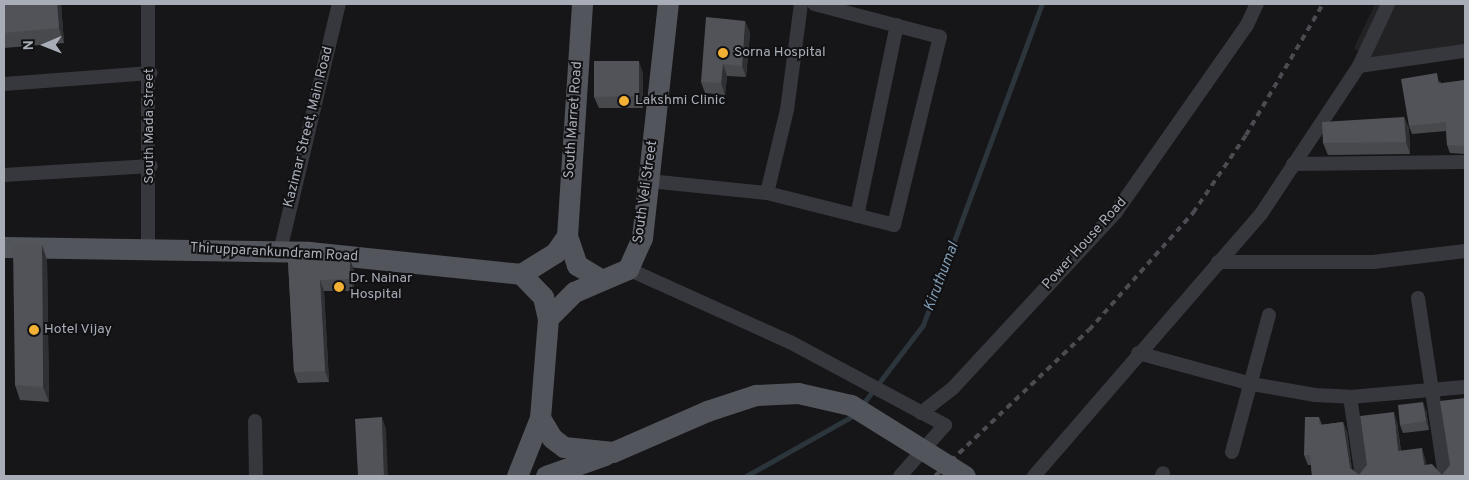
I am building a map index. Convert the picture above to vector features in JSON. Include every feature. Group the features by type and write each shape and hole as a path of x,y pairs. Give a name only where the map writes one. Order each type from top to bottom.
{"main road":[{"name":"South Marret Road","path":"582,4 567,236 577,265 600,279"},
{"name":"South Veli Street","path":"628,269 642,238 668,4"},
{"path":"518,476 540,418 548,318 542,297 521,274 555,252 567,236"},
{"name":"Thirupparankundram Road","path":"4,247 280,251 521,274"},
{"path":"548,318 574,292 600,279 628,269"},
{"path":"546,476 613,452 707,410 756,395 798,393 851,405 965,476"},
{"path":"540,418 552,438 564,447 613,452"}],"street":[{"name":"South Mada Street","path":"148,4 151,73 151,166 148,248"},
{"name":"Kazimar Street, Main Road","path":"280,251 339,4"},
{"path":"767,193 787,110 801,4"},
{"path":"649,181 767,193 894,225 940,37 814,4"},
{"name":"Power House Road","path":"921,413 953,388 1116,212 1247,25 1257,4"},
{"path":"1034,476 1138,353 1261,214 1359,66 1388,4"},
{"path":"857,216 897,26"},
{"path":"1359,66 1465,50"},
{"path":"4,84 151,73"},
{"path":"1293,164 1465,162"},
{"path":"4,175 151,166"},
{"path":"1218,262 1373,262 1465,251"},
{"path":"628,269 790,342 945,425 900,476"},
{"path":"1418,298 1430,390 1445,476"},
{"path":"1232,452 1252,384 1269,315"},
{"path":"1138,353 1252,384 1350,397 1465,387"},
{"path":"1350,397 1362,476"},
{"path":"255,420 256,476"}],"shaded area":[{"path":"1375,4 1465,4 1465,45 1380,58 1364,56 1354,48"}],"building":[{"path":"4,4 57,4 59,28 4,33"},
{"path":"706,17 745,21 742,66 723,64 721,83 701,82"},
{"path":"594,61 639,61 639,96 594,97"},
{"path":"1437,73 1439,84 1465,80 1465,146 1447,145 1446,122 1409,126 1401,79"},
{"path":"1404,117 1406,142 1323,143 1322,122"},
{"name":"Hotel Vijay","path":"13,245 42,245 43,387 15,385"},
{"path":"350,259 350,279 320,280 325,371 294,372 288,261"},
{"path":"1465,398 1465,476 1312,476 1310,455 1304,455 1305,417 1319,417 1319,425 1343,422 1350,468 1359,475 1367,465 1360,416 1394,412 1398,451 1422,448 1424,465 1432,464 1442,475 1450,465 1440,401"},
{"path":"1423,402 1426,421 1400,425 1398,405"},
{"path":"382,417 384,476 358,476 355,419"}],"waterway":[{"name":"Kiruthumal","path":"862,405 923,325 1042,4"},
{"name":"Kiruthumal","path":"746,476 856,414"}],"railway":[{"path":"935,476 1089,330 1193,213 1246,135 1323,4"}],"place":[{"name":"Sorna Hospital","path":"723,53"},
{"name":"Lakshmi Clinic","path":"624,101"},
{"name":"Dr. Nainar Hospital","path":"339,287"},
{"name":"Hotel Vijay","path":"34,330"}]}
